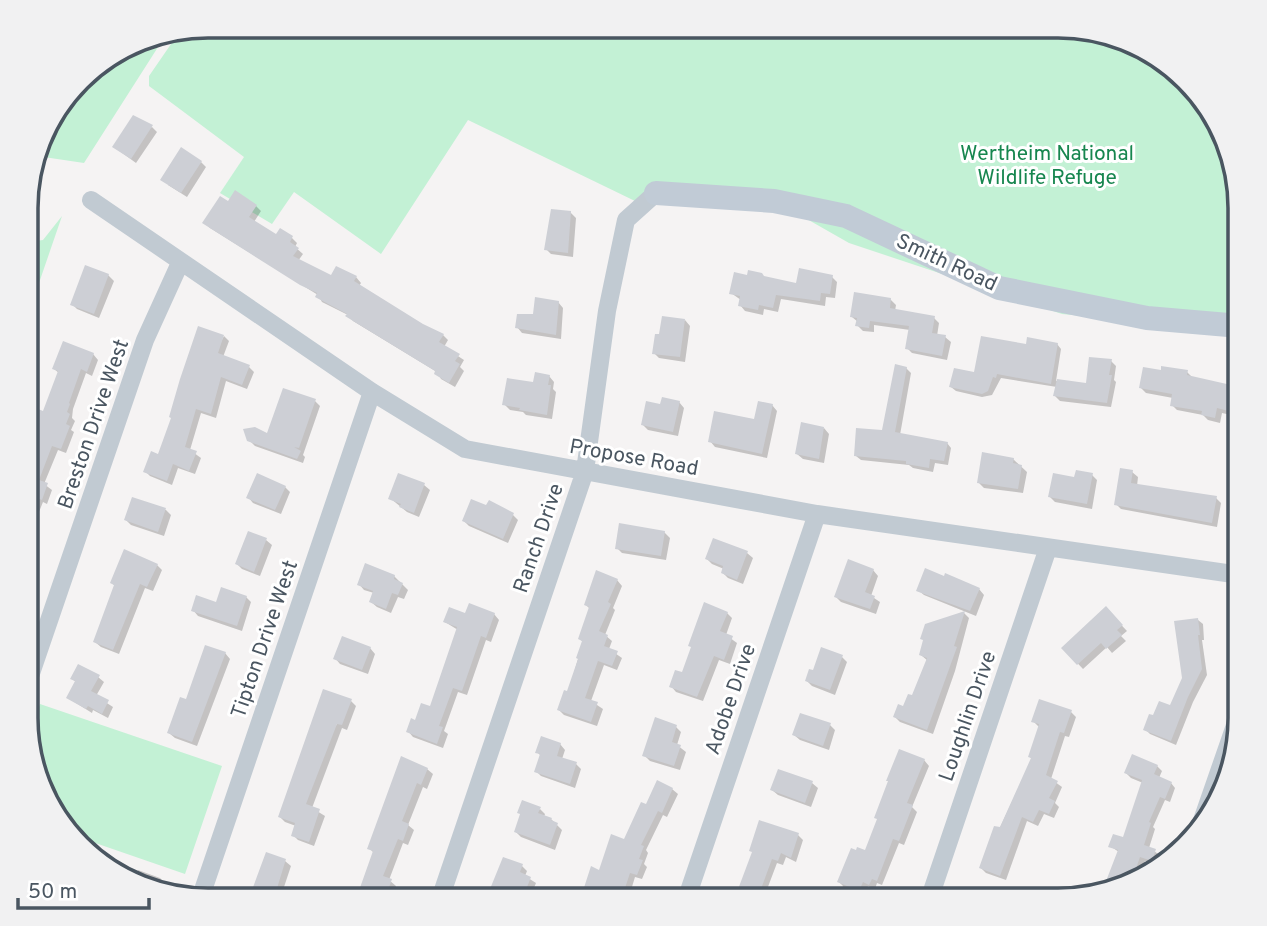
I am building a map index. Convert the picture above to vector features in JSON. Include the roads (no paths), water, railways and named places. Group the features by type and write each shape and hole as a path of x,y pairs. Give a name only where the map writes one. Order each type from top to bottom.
{"street":[{"name":"Smith Road","path":"656,193 774,201 846,216 999,288 1147,318 1228,325"},
{"name":"Ranch Drive","path":"444,887 585,471 607,311 626,220 656,193"},
{"name":"Propose Road","path":"91,200 372,392 465,449 817,514 1228,573"},
{"name":"Breston Drive West","path":"39,650 145,340 180,263"},
{"name":"Tipton Drive West","path":"204,887 372,392"},
{"name":"Adobe Drive","path":"690,888 817,514"},
{"name":"Loughlin Drive","path":"933,888 1048,548"},
{"path":"1213,789 1224,758"}],"park label":[{"name":"Wertheim National Wildlife Refuge","path":"1047,165"}]}
